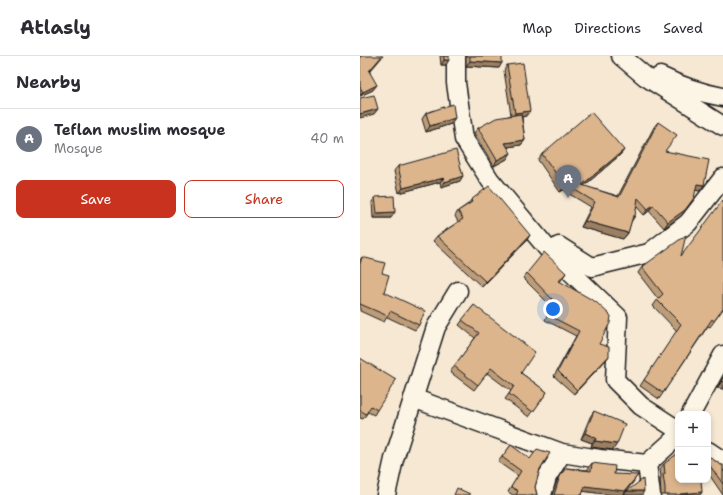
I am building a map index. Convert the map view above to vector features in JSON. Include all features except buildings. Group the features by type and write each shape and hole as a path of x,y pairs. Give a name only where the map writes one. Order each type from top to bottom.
{"street":[{"path":"456,56 456,83 464,139 490,180 552,254 618,317 615,380 641,406 675,428"},
{"path":"621,56 646,77 723,126"},
{"path":"625,56 674,83 708,94 723,97"},
{"path":"552,254 559,246 592,267 649,252 688,223 723,178"},
{"path":"386,495 394,459 436,327 458,291"},
{"path":"693,411 723,355"},
{"path":"413,398 562,453 600,459 647,464 675,439"},
{"path":"542,495 547,476 562,453"},
{"path":"711,453 723,461"},
{"path":"647,464 651,495"}],"place":[{"name":"Teflan muslim mosque","path":"568,198"}]}
